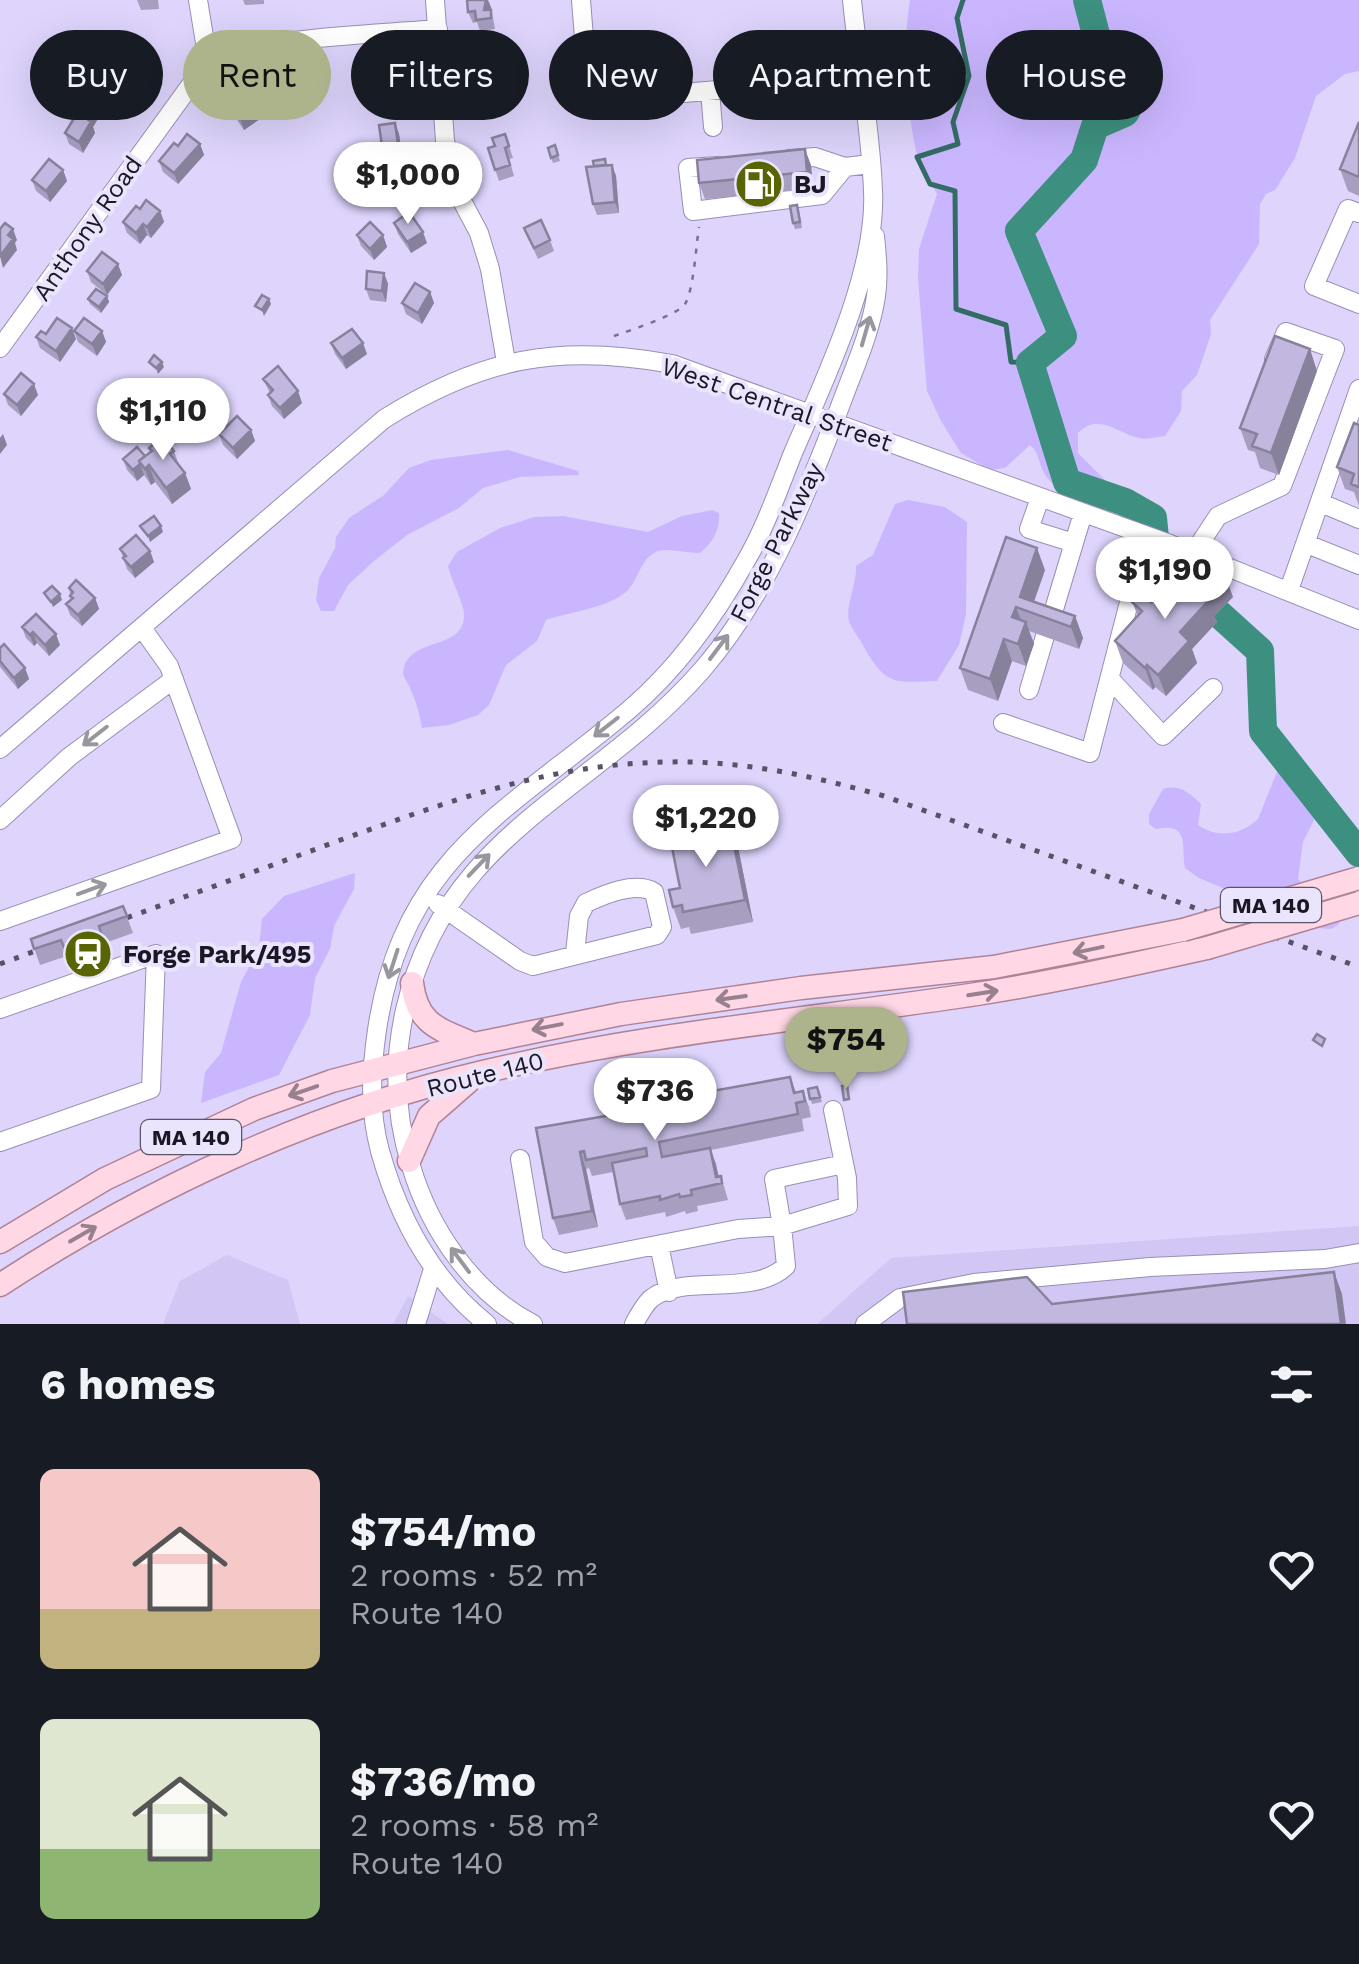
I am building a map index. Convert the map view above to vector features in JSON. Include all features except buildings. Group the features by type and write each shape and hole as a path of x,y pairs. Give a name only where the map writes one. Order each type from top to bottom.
{"main road":[{"name":"Route 140","path":"0,1242 106,1179 204,1130 303,1090 372,1071 474,1044 620,1014 801,988 994,967 1183,930 1359,878"},
{"name":"Route 140","path":"0,1285 94,1228 256,1149 397,1096 481,1072 627,1042 1064,980 1207,948 1359,904"},
{"path":"412,983 416,1006 424,1018 474,1044"},
{"path":"409,1161 429,1116 481,1072"}],"street":[{"path":"198,0 203,30"},
{"path":"435,0 444,141 490,269 506,362"},
{"path":"581,0 589,102 713,91"},
{"path":"852,0 855,30"},
{"path":"331,39 438,28"},
{"path":"710,91 713,128"},
{"name":"Anthony Road","path":"0,348 183,95"},
{"path":"865,120 872,205"},
{"path":"779,160 816,157 845,167 870,164"},
{"path":"742,164 688,168 693,211 822,195 845,167"},
{"name":"Forge Parkway","path":"487,1324 450,1290 434,1269 406,1220 386,1169 371,1105 372,1071 378,1019 393,962 426,895 472,835 630,708 670,669 705,626 748,557 852,308 865,262 872,205"},
{"name":"Forge Parkway","path":"530,1324 492,1297 457,1256 428,1210 409,1161 397,1096 397,1065 412,983 444,909 465,880 503,840 663,710 702,670 763,580 834,423 876,299 878,266 872,205"},
{"path":"1359,213 1348,209 1314,286 1359,304"},
{"path":"1193,554 1218,516 1282,486 1335,349 1286,332 1265,380"},
{"name":"West Central Street","path":"0,748 384,418 457,380 506,362 548,355 630,356 672,364 1170,544 1359,620"},
{"path":"1289,590 1359,389"},
{"path":"1040,498 1029,529 1074,543"},
{"path":"1321,503 1359,519"},
{"path":"1029,690 1082,513"},
{"path":"1003,724 1090,753 1132,587 1140,534"},
{"path":"1307,544 1359,566"},
{"path":"0,922 232,839 167,661 142,628"},
{"path":"0,820 69,756 174,679"},
{"path":"1110,679 1163,736 1213,688"},
{"path":"426,895 520,961 533,966 657,935 662,927 654,892 646,888 625,890 586,903 579,916 575,953"},
{"path":"0,1009 156,954 150,1089 0,1142"},
{"path":"520,1159 534,1242 547,1257 565,1263 738,1229 782,1226 848,1206 833,1110"},
{"path":"634,1324 652,1297 775,1277 786,1266 774,1179 844,1164"},
{"path":"659,1245 669,1292"},
{"path":"864,1324 900,1298 974,1283 1150,1266 1359,1253"},
{"path":"416,1324 434,1269"}],"path":[{"path":"614,336 686,303 698,252 699,223"}],"shaded area":[{"path":"910,0 1359,0 1359,71 1345,74 1316,96 1295,158 1275,190 1266,194 1260,204 1259,244 1210,320 1211,334 1197,375 1182,391 1181,411 1165,436 1139,438 1100,424 1078,433 1078,453 1111,486 1114,510 1057,488 1044,473 1030,445 1005,468 990,470 961,453 927,391 919,249 937,194 918,157 911,120 966,120 966,30 907,30"},
{"path":"508,450 578,471 579,475 520,477 483,488 459,508 407,535 348,585 334,611 321,611 316,600 319,578 335,548 336,537 349,518 384,495 409,468 431,460"},
{"path":"908,500 945,507 967,522 966,614 959,645 937,681 902,681 887,676 849,621 856,566 873,555 895,504"},
{"path":"712,510 719,513 717,531 700,553 654,553 631,587 619,597 546,620 537,641 506,665 489,705 478,715 449,725 422,728 403,669 418,651 449,638 463,624 463,608 448,566 457,552 500,528 534,517 563,516 648,532 682,516"},
{"path":"1285,752 1320,808 1303,842 1298,879 1336,909 1339,924 1331,929 1318,928 1199,878 1185,868 1179,832 1156,829 1149,824 1149,814 1163,789 1174,788 1201,804 1198,825 1221,833 1244,829 1258,819"},
{"path":"355,873 354,889 334,926 330,949 315,978 310,1015 279,1075 201,1103 205,1072 221,1053 241,982 259,948 262,919 284,896"},
{"path":"1359,1226 1359,1324 817,1324 891,1258"},
{"path":"227,1255 288,1280 300,1324 163,1324 180,1281"},
{"path":"408,1296 448,1324 393,1324"}],"waterway":[{"path":"963,0 957,18 969,76 953,122 958,144 917,157 930,184 955,191 956,309 1006,325 1011,362 1030,363"},
{"path":"1087,0 1103,61 1132,74 1136,93 1125,113 1095,126 1084,160 1019,231 1063,336 1030,363 1067,482 1125,502 1153,518 1157,558 1260,651 1263,731 1359,853"}],"railway":[{"path":"99,928 377,827 498,788 623,764 695,762 777,771 884,796 1359,967"},
{"path":"0,964 62,941"}],"place":[{"name":"BJ","path":"759,184"},
{"name":"Forge Park/495","path":"88,954"}]}
